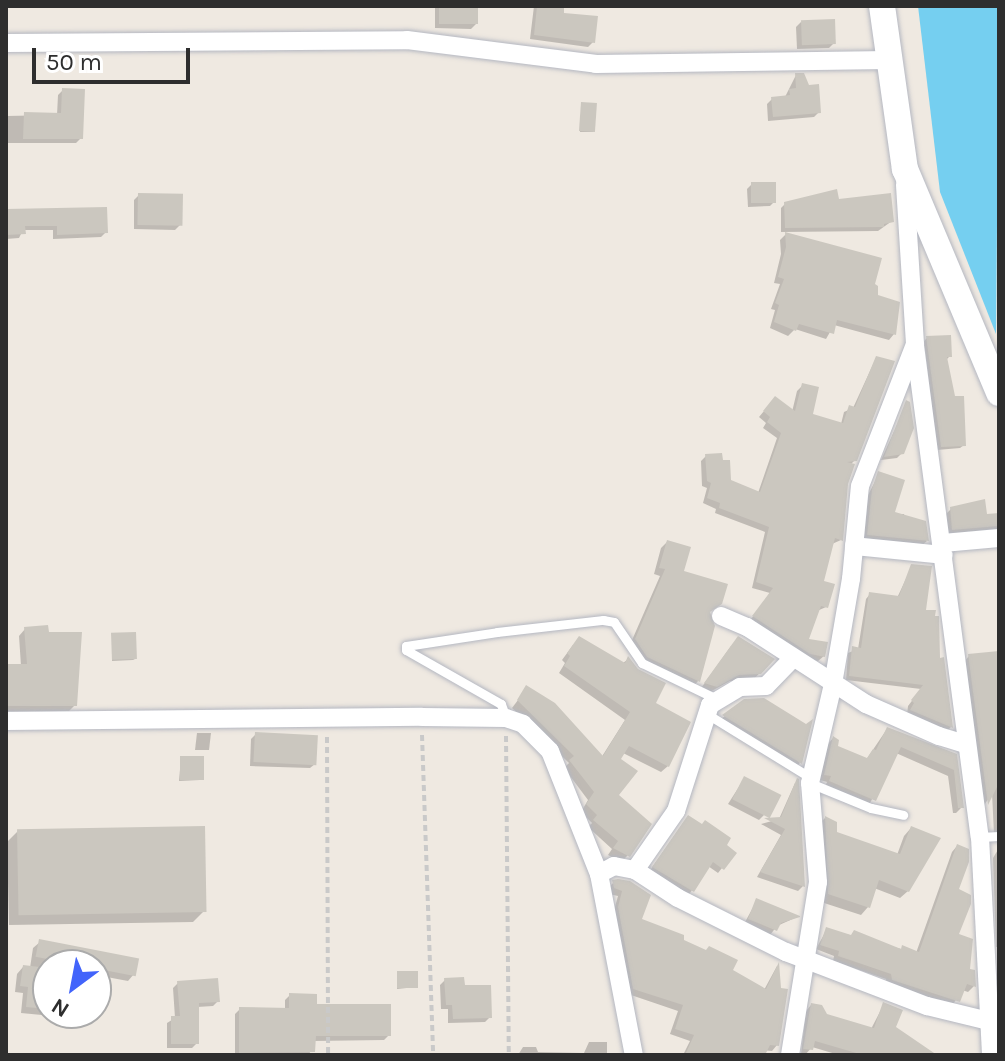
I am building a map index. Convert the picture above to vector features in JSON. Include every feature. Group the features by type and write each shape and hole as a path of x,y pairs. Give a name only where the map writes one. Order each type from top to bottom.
{"street":[{"path":"882,6 905,169 915,344 944,549 965,744 990,836 994,1022 991,1055"},
{"path":"6,43 407,40 596,64 889,60"},
{"path":"905,169 999,393"},
{"path":"790,1055 808,959 818,882 810,780 833,684 860,486 915,344"},
{"path":"854,546 944,549 999,538"},
{"path":"721,616 747,627 866,704 948,740 965,744"},
{"path":"635,870 676,811 713,707 740,687 766,686 793,658"},
{"path":"6,721 422,717 506,718 523,724 550,751 599,874 634,1055"},
{"path":"599,874 614,866 635,870 678,898 786,952 927,1006 994,1022"}],"lane":[{"path":"506,718 501,704 406,650 406,646 497,632 603,620 614,622 642,663 713,707 810,780 871,808 903,815"}],"path":[{"path":"422,717 433,1055"},
{"path":"506,718 509,1055"},
{"path":"327,719 328,1055"}],"water":[{"path":"918,6 999,6 996,334 940,192"}],"building":[{"path":"439,6 478,6 478,24 439,24"},
{"path":"537,6 564,6 564,13 598,16 595,43 534,35"},
{"path":"835,19 836,44 802,45 801,20"},
{"path":"795,73 804,73 809,85 819,84 821,113 773,117 771,97 790,95 789,89 796,88"},
{"path":"62,88 85,89 83,139 23,139 24,112 61,113"},
{"path":"581,102 597,103 595,132 579,131"},
{"path":"751,182 776,182 776,203 751,203"},
{"path":"837,189 839,199 891,193 894,222 884,224 884,227 785,228 784,202"},
{"path":"138,193 183,194 182,226 137,225"},
{"path":"107,207 108,233 57,235 57,226 25,226 26,234 6,235 6,209"},
{"path":"785,232 882,258 875,284 878,295 900,302 896,335 837,320 834,334 799,324 796,331 774,322 779,305 775,303 784,279 778,277 786,247"},
{"path":"951,335 952,357 947,357 955,396 964,396 966,446 941,447 926,336"},
{"path":"876,356 895,361 857,461 847,462 855,464 848,484 843,541 835,538 824,581 835,584 828,608 821,606 809,639 828,642 825,657 810,654 752,616 773,588 756,582 769,527 719,508 720,503 707,498 711,483 707,481 705,454 722,453 723,460 730,460 731,480 760,492 781,433 767,422 770,417 763,411 775,396 795,411 802,383 819,387 813,414 843,423 849,405 855,407"},
{"path":"906,400 910,402 914,428 904,454 884,457"},
{"path":"878,471 905,480 895,512 926,521 929,541 867,535 872,489"},
{"path":"985,499 987,514 999,513 999,526 952,530 950,507"},
{"path":"667,540 691,547 684,571 728,584 722,604 710,612 715,626 700,682 647,657 635,639 665,569 659,568"},
{"path":"911,564 932,566 926,610 936,610 935,616 939,616 940,658 944,657 953,728 910,710 914,703 911,700 923,685 849,676 852,646 861,648 869,592 899,596"},
{"path":"48,625 49,632 82,632 77,706 6,706 6,664 27,664 24,627"},
{"path":"136,632 137,659 112,660 111,633"},
{"path":"579,636 625,663 628,656 638,669 666,683 656,703 691,722 669,767 629,746 621,759 638,771 619,795 652,824 630,857 613,848 618,841 593,820 597,815 586,804 594,792 569,760 574,756 517,700 526,685 555,703 603,756 630,712 564,666 570,656 567,653"},
{"path":"738,636 775,659 761,674 739,675 717,687 704,683"},
{"path":"999,651 999,783 988,805 968,654"},
{"path":"764,698 806,724 813,719 802,764 722,715 744,699"},
{"path":"887,727 957,754 964,808 958,808 954,770 901,747 876,801 829,781 831,776 824,775 833,736 839,740 838,746 867,758 873,749 876,750"},
{"path":"255,732 318,735 316,765 253,762"},
{"path":"180,756 204,756 204,780 180,780"},
{"path":"744,776 781,795 770,818 732,799"},
{"path":"797,778 805,887 760,872 785,829 764,818 781,817"},
{"path":"688,815 702,824 705,820 731,838 727,845 737,853 724,870 713,862 694,892 652,867"},
{"path":"825,816 837,822 837,832 900,854 911,826 941,838 909,892 879,880 870,908 828,894"},
{"path":"205,826 207,912 19,915 17,829"},
{"path":"957,844 969,849 969,862 959,889 971,895 971,904 959,934 973,939 970,969 975,970 976,987 967,984 960,1002 892,980 891,974 838,956 839,951 820,945 826,927 851,935 854,930 901,949 902,945 919,952"},
{"path":"612,880 630,881 651,895 642,919 684,935 684,940 706,950 709,946 738,960 733,970 766,989 779,962 781,988 788,989 779,1046 770,1045 765,1055 685,1055 694,1035 675,1029 683,1005 633,989 618,907 622,891 614,888"},
{"path":"756,898 800,917 781,923 777,931 748,919"},
{"path":"39,939 90,949 37,949"},
{"path":"112,953 139,958 136,976 112,972"},
{"path":"23,965 32,966 32,1008 26,1007 28,987 20,986"},
{"path":"397,971 418,971 418,988 397,988"},
{"path":"464,977 465,985 491,985 492,1018 453,1019 452,1005 446,1005 444,978"},
{"path":"218,978 220,1002 199,1003 199,1044 171,1044 171,1016 180,1016 177,981"},
{"path":"289,993 317,994 317,1004 391,1004 391,1036 316,1036 315,1052 239,1053 239,1007 289,1008"},
{"path":"883,1002 903,1010 896,1027 937,1055 863,1055 815,1041 813,1050 803,1049 811,1003 822,1005 827,1014 874,1028"}]}
